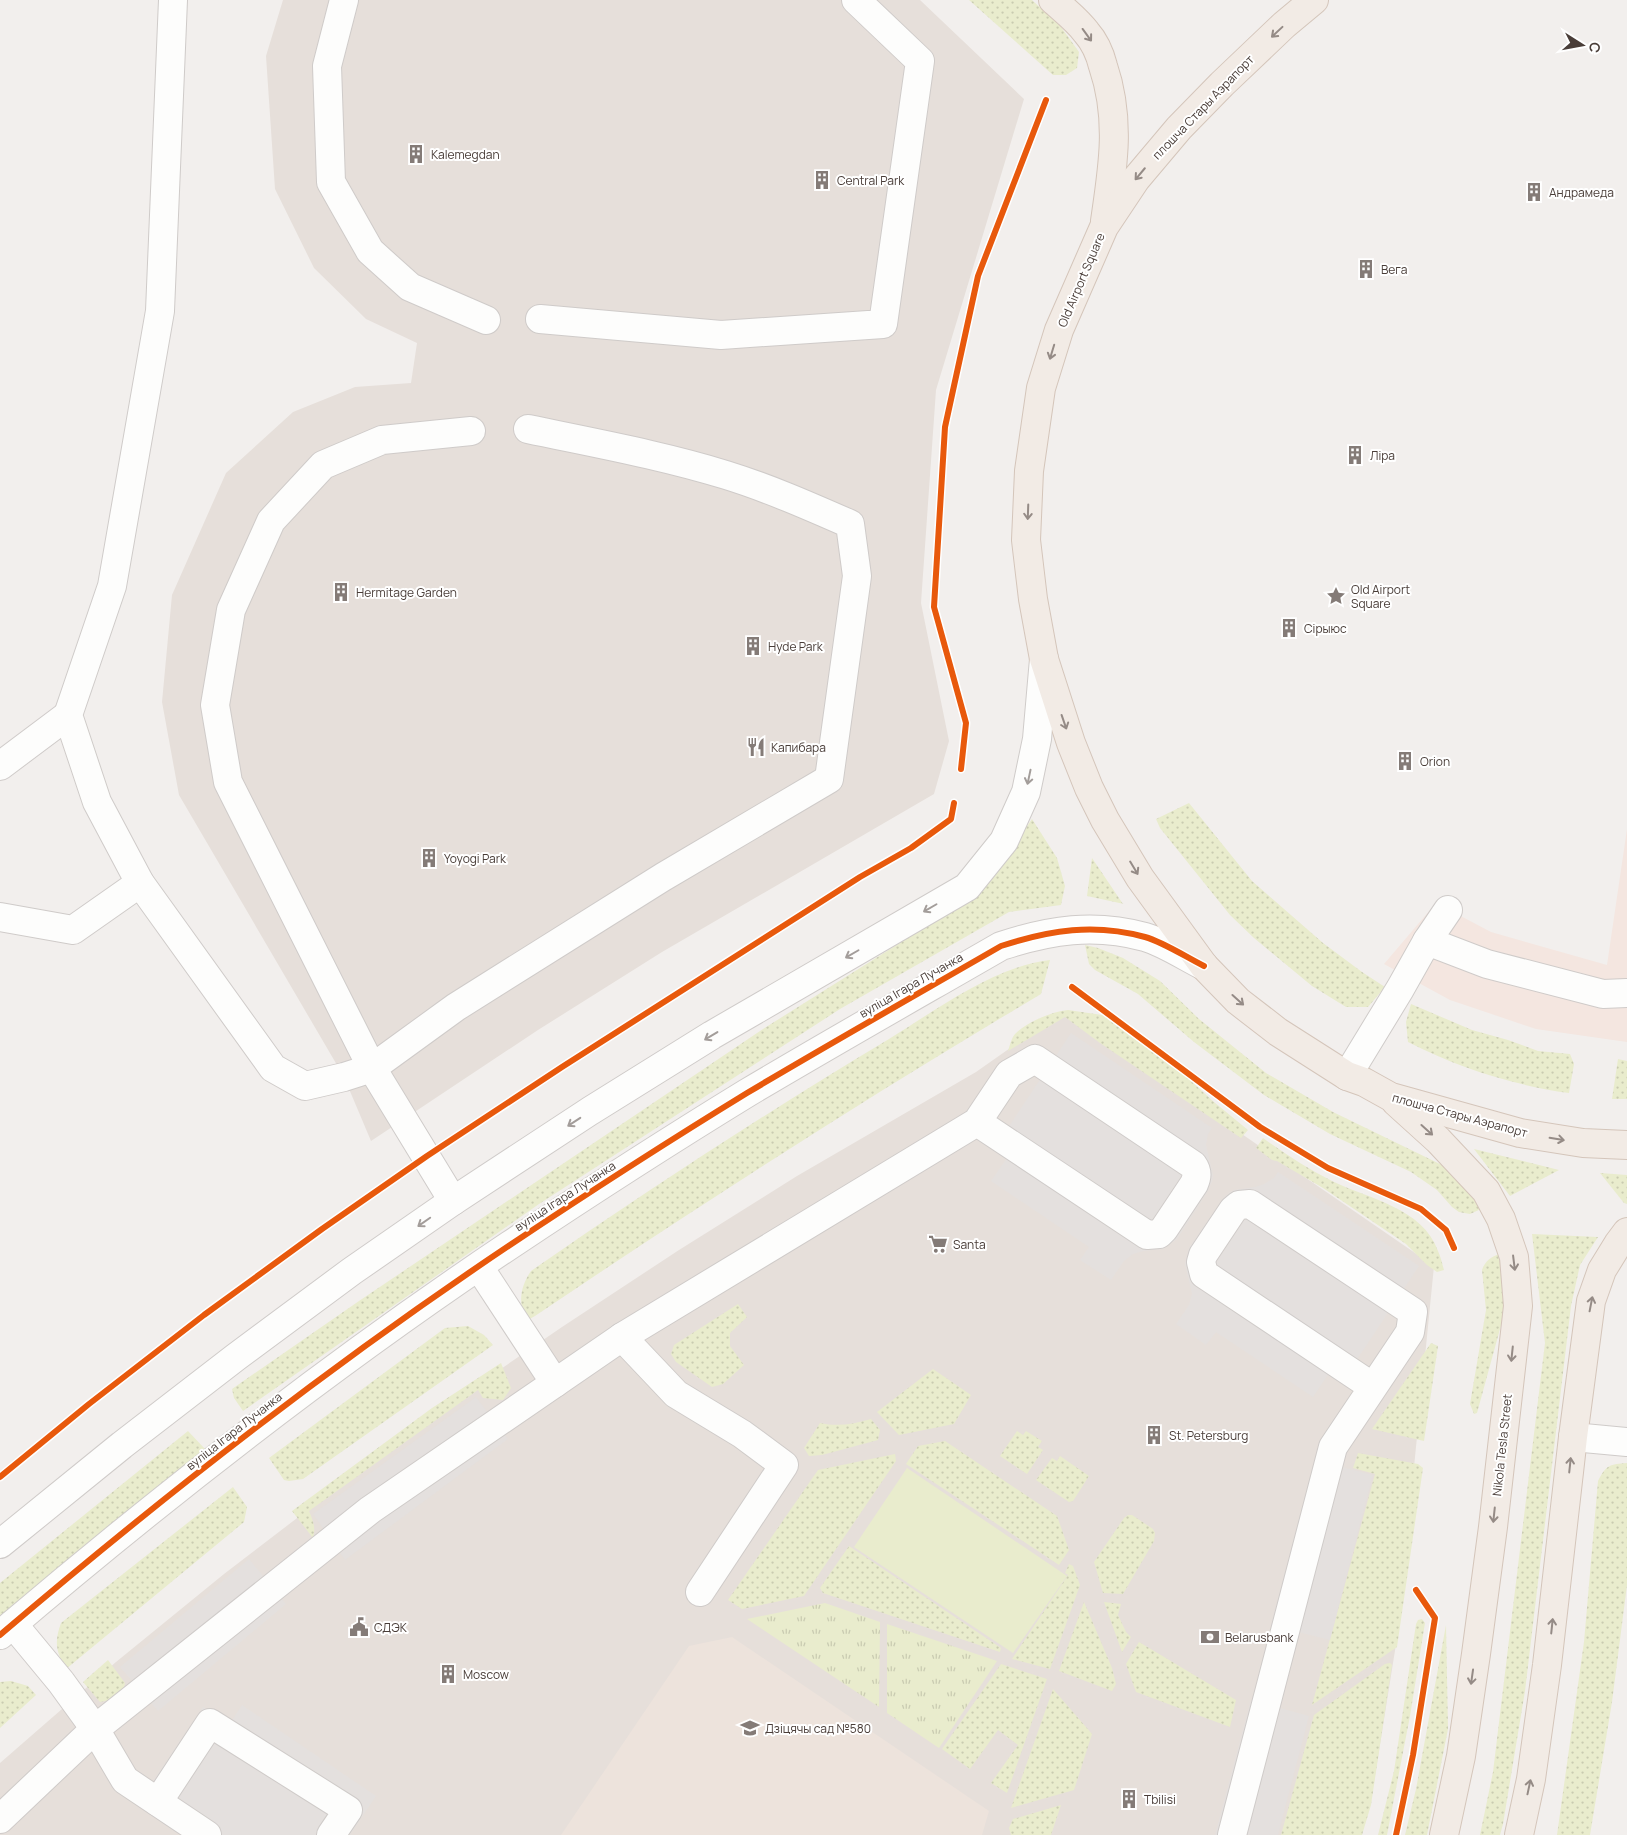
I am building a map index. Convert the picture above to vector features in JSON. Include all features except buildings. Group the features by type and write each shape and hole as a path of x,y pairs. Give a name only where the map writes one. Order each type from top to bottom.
{"main road":[{"path":"1053,0 1087,32 1100,55 1110,87 1114,114 1114,154 1104,226"},
{"name":"плошча Стары Аэрапорт","path":"1104,226 1136,179 1179,128 1242,64 1314,0"},
{"name":"Old Airport Square","path":"1044,659 1033,599 1026,540 1030,462 1041,388 1056,338 1104,226"},
{"name":"плошча Стары Аэрапорт","path":"1044,659 1071,743 1089,788 1106,820 1140,878 1204,966 1238,1001 1271,1027 1347,1076 1364,1082 1391,1097 1520,1133 1583,1143 1627,1145"},
{"name":"Nikola Tesla Street","path":"1391,1097 1438,1140 1486,1191 1501,1219 1514,1257 1518,1306 1493,1526 1477,1645 1461,1756 1444,1835"},
{"path":"1520,1835 1531,1779 1547,1665 1591,1300 1602,1270 1627,1232"}],"street":[{"path":"0,766 68,715 112,586 160,312 173,0"},
{"path":"344,0 327,66 331,182 370,251 403,281 410,287 486,320"},
{"path":"540,319 721,335 883,324 920,61 856,0"},
{"path":"68,715 96,802 140,883 273,1068 305,1086 372,1068 456,1007 663,877 828,779 857,576 850,524 785,495 726,475 652,455 528,429"},
{"path":"453,1201 372,1068 228,782 215,705 231,610 270,520 323,465 382,440 471,432"},
{"path":"0,1544 122,1445 236,1357 453,1201 590,1111 712,1035 967,887 1004,841 1026,792 1037,739 1044,659"},
{"path":"0,917 74,930 140,883"},
{"path":"1347,1076 1427,941 1448,910"},
{"name":"вуліца Ігара Лучанка","path":"7,1629 164,1498 391,1327 627,1168 747,1093 1001,946 1032,935 1077,928 1108,930 1146,937 1204,966"},
{"path":"1427,941 1487,964 1604,994 1627,994"},
{"path":"0,1819 95,1729 370,1510 622,1337 977,1122 1009,1074 1035,1059 1193,1165 1197,1177 1164,1229 1159,1234 1147,1235 977,1122"},
{"path":"1232,1835 1333,1448 1410,1332 1413,1312 1250,1204 1239,1205 1233,1210 1203,1255 1201,1262 1204,1274 1373,1387"},
{"path":"479,1267 554,1383"},
{"path":"622,1337 676,1394 742,1434 784,1465 700,1592"},
{"path":"1573,1437 1627,1442"},
{"path":"7,1629 61,1682 95,1729 125,1780 207,1835"},
{"path":"158,1802 210,1723 348,1810 331,1835"}],"shaded area":[{"path":"283,0 920,0 1024,99 936,390 921,603 949,741 934,794 662,952 538,1030 371,1141 344,1077 179,795 162,702 172,595 226,473 293,412 355,387 411,383 417,343 366,319 314,268 275,189 266,56"},
{"path":"1627,829 1627,1042 1536,1029 1450,1000 1384,964 1436,903 1491,932 1607,965"},
{"path":"1063,1011 1434,1266 1397,1638 1374,1782 1359,1835 0,1835 0,1763 116,1662 224,1574 447,1406 562,1327 679,1250 797,1176 976,1072"},
{"path":"1071,1033 1212,1128 1208,1134 1206,1145 1213,1175 1212,1181 1208,1191 1177,1239 1163,1249 1133,1254 1124,1261 1111,1280 1080,1260 1089,1247 991,1181 1007,1158 994,1149"},
{"path":"1278,1172 1419,1266 1342,1382 1329,1373 1313,1397 1216,1332 1206,1345 1176,1324 1189,1305 1192,1294 1185,1264 1189,1248 1222,1200 1229,1193 1234,1190 1264,1184 1274,1178"},
{"path":"476,1397 508,1439 345,1560 313,1514"},
{"path":"1315,1460 1373,1475 1330,1640 1271,1625"},
{"path":"249,1559 286,1604 158,1711 120,1667"},
{"name":"Дзіцячы сад №580","path":"732,1637 989,1811 982,1835 561,1835 689,1646"},
{"path":"1251,1700 1309,1716 1278,1835 1215,1835"},
{"path":"242,1705 376,1796 350,1835 181,1835 137,1805 203,1707 229,1725"}],"green space":[{"path":"969,0 1032,0 1061,27 1079,52 1077,68 1066,75 1053,75"},
{"path":"1189,803 1252,881 1323,943 1385,987 1368,1007 1346,1007 1312,986 1254,938 1230,915 1160,828 1156,819"},
{"path":"1032,819 1057,858 1065,886 1061,905 1009,912 840,1009 539,1204 243,1411 234,1398 232,1389 359,1301 763,1029 930,924 988,883"},
{"path":"1092,858 1123,904 1087,896"},
{"path":"1085,945 1123,958 1160,981 1199,1019 1266,1073 1333,1112 1442,1165 1469,1193 1481,1209 1470,1214 1459,1212 1437,1190 1411,1172 1330,1134 1264,1095 1194,1042 1138,994 1095,970 1089,964"},
{"path":"1050,960 1041,994 786,1151 526,1321 523,1314 521,1295 524,1283 531,1271 708,1152 966,991 1008,971"},
{"path":"1411,1004 1472,1030 1538,1051 1570,1054 1574,1064 1569,1093 1548,1090 1486,1074 1447,1060 1408,1042 1406,1022"},
{"path":"1068,1010 1116,1017 1135,1030 1214,1102 1248,1130 1241,1138 1100,1043 1065,1017 1008,1051 1013,1036 1021,1029 1040,1018"},
{"path":"1618,1059 1627,1061 1627,1099 1612,1099"},
{"path":"1263,1138 1297,1161 1332,1181 1408,1215 1431,1236 1444,1270 1437,1272 1427,1265 1406,1244 1323,1188 1277,1161 1272,1160 1256,1148"},
{"path":"1474,1149 1559,1170 1510,1196"},
{"path":"1600,1173 1627,1175 1627,1204 1624,1203"},
{"path":"1532,1234 1598,1237 1580,1265 1571,1306 1525,1691 1503,1824 1500,1835 1480,1835 1493,1772 1545,1343"},
{"path":"1499,1254 1506,1307 1477,1413 1474,1414 1470,1404 1486,1310 1482,1270 1493,1256"},
{"path":"738,1304 747,1317 730,1333 730,1346 744,1365 723,1384 712,1387 676,1362 671,1354 674,1345"},
{"path":"468,1326 484,1335 493,1345 303,1479 284,1480 269,1458 445,1328"},
{"path":"1431,1343 1438,1346 1424,1441 1372,1429"},
{"path":"501,1363 511,1388 503,1400 483,1398 478,1390 309,1511 314,1527 313,1538 292,1511 432,1408"},
{"path":"933,1369 971,1395 954,1424 899,1435 877,1412"},
{"path":"871,1419 880,1430 878,1440 822,1455 809,1456 804,1448 820,1423 846,1424"},
{"path":"188,1431 205,1449 0,1616 0,1583"},
{"path":"1017,1431 1023,1435 1026,1431 1042,1441 1038,1447 1043,1450 1027,1474 1000,1456"},
{"path":"945,1441 1057,1516 1069,1550 1059,1565 906,1464 918,1446"},
{"path":"1358,1453 1418,1464 1423,1468 1397,1647 1312,1705 1375,1474 1353,1468"},
{"path":"895,1454 896,1461 804,1596 742,1609 728,1600 818,1470"},
{"path":"1060,1456 1089,1476 1073,1501 1069,1502 1036,1480 1052,1458 1057,1461"},
{"path":"1627,1463 1627,1585 1612,1702 1590,1835 1557,1835 1584,1642 1598,1481 1609,1466"},
{"path":"907,1468 1067,1576 1013,1653 854,1547"},
{"path":"233,1487 247,1507 244,1522 66,1669 57,1647 57,1636 61,1623"},
{"path":"1128,1515 1132,1515 1153,1529 1155,1533 1154,1541 1123,1594 1103,1593 1094,1562"},
{"path":"849,1546 1001,1648 1000,1652 823,1593 820,1588"},
{"path":"1069,1564 1073,1566 1080,1585 1050,1669 1012,1659 1068,1575 1065,1573"},
{"path":"1084,1602 1112,1668 1116,1684 1112,1691 1059,1671"},
{"path":"1104,1602 1121,1604 1118,1615 1126,1632 1131,1637 1122,1652"},
{"path":"825,1603 880,1622 879,1707 747,1619"},
{"path":"1422,1619 1425,1623 1410,1716 1387,1835 1378,1835 1394,1771 1416,1624 1418,1620"},
{"path":"887,1624 997,1661 939,1748 887,1713"},
{"path":"1446,1625 1448,1729 1427,1835 1405,1835 1416,1789"},
{"path":"1139,1642 1236,1700 1230,1727 1136,1692 1126,1664"},
{"path":"108,1660 125,1683 122,1694 111,1700 100,1702 83,1682"},
{"path":"1390,1663 1392,1665 1371,1805 1362,1835 1281,1835 1314,1715 1385,1664"},
{"path":"1001,1664 1047,1679 1007,1793 991,1783 1018,1745 998,1730 970,1769 942,1749"},
{"path":"11,1681 28,1686 36,1695 0,1728 0,1682"},
{"path":"1053,1689 1092,1734 1074,1790 1011,1808"},
{"path":"1061,1805 1051,1835 1011,1835 1009,1828 1013,1819"}],"cycle path":[{"path":"961,769 966,723 934,607 945,427 978,276 1046,100"},
{"path":"0,1477 89,1404 204,1315 322,1229 427,1156 562,1067 860,877 911,848 951,819 954,803"},
{"path":"0,1635 123,1532 249,1432 444,1290 569,1206 717,1111 1001,946 1055,932 1090,929 1108,930 1152,939 1204,966"},
{"path":"1072,987 1260,1127 1328,1168 1421,1209 1446,1230 1454,1248"},
{"path":"1396,1835 1413,1755 1435,1618 1416,1590"}],"place":[{"name":"Kalemegdan","path":"416,154"},
{"name":"Central Park","path":"822,180"},
{"name":"Андрамеда","path":"1534,192"},
{"name":"Вега","path":"1366,269"},
{"name":"Ліра","path":"1355,455"},
{"name":"Hermitage Garden","path":"341,592"},
{"name":"Old Airport Square","path":"1336,596"},
{"name":"Сірыюс","path":"1289,628"},
{"name":"Hyde Park","path":"753,646"},
{"name":"Капибара","path":"756,747"},
{"name":"Orion","path":"1405,761"},
{"name":"Yoyogi Park","path":"429,858"},
{"name":"Santa","path":"938,1244"},
{"name":"St. Petersburg","path":"1154,1435"},
{"name":"СДЭК","path":"359,1627"},
{"name":"Belarusbank","path":"1210,1637"},
{"name":"Moscow","path":"448,1674"},
{"name":"Дзіцячы сад №580","path":"750,1728"},
{"name":"Tbilisi","path":"1129,1799"}]}
